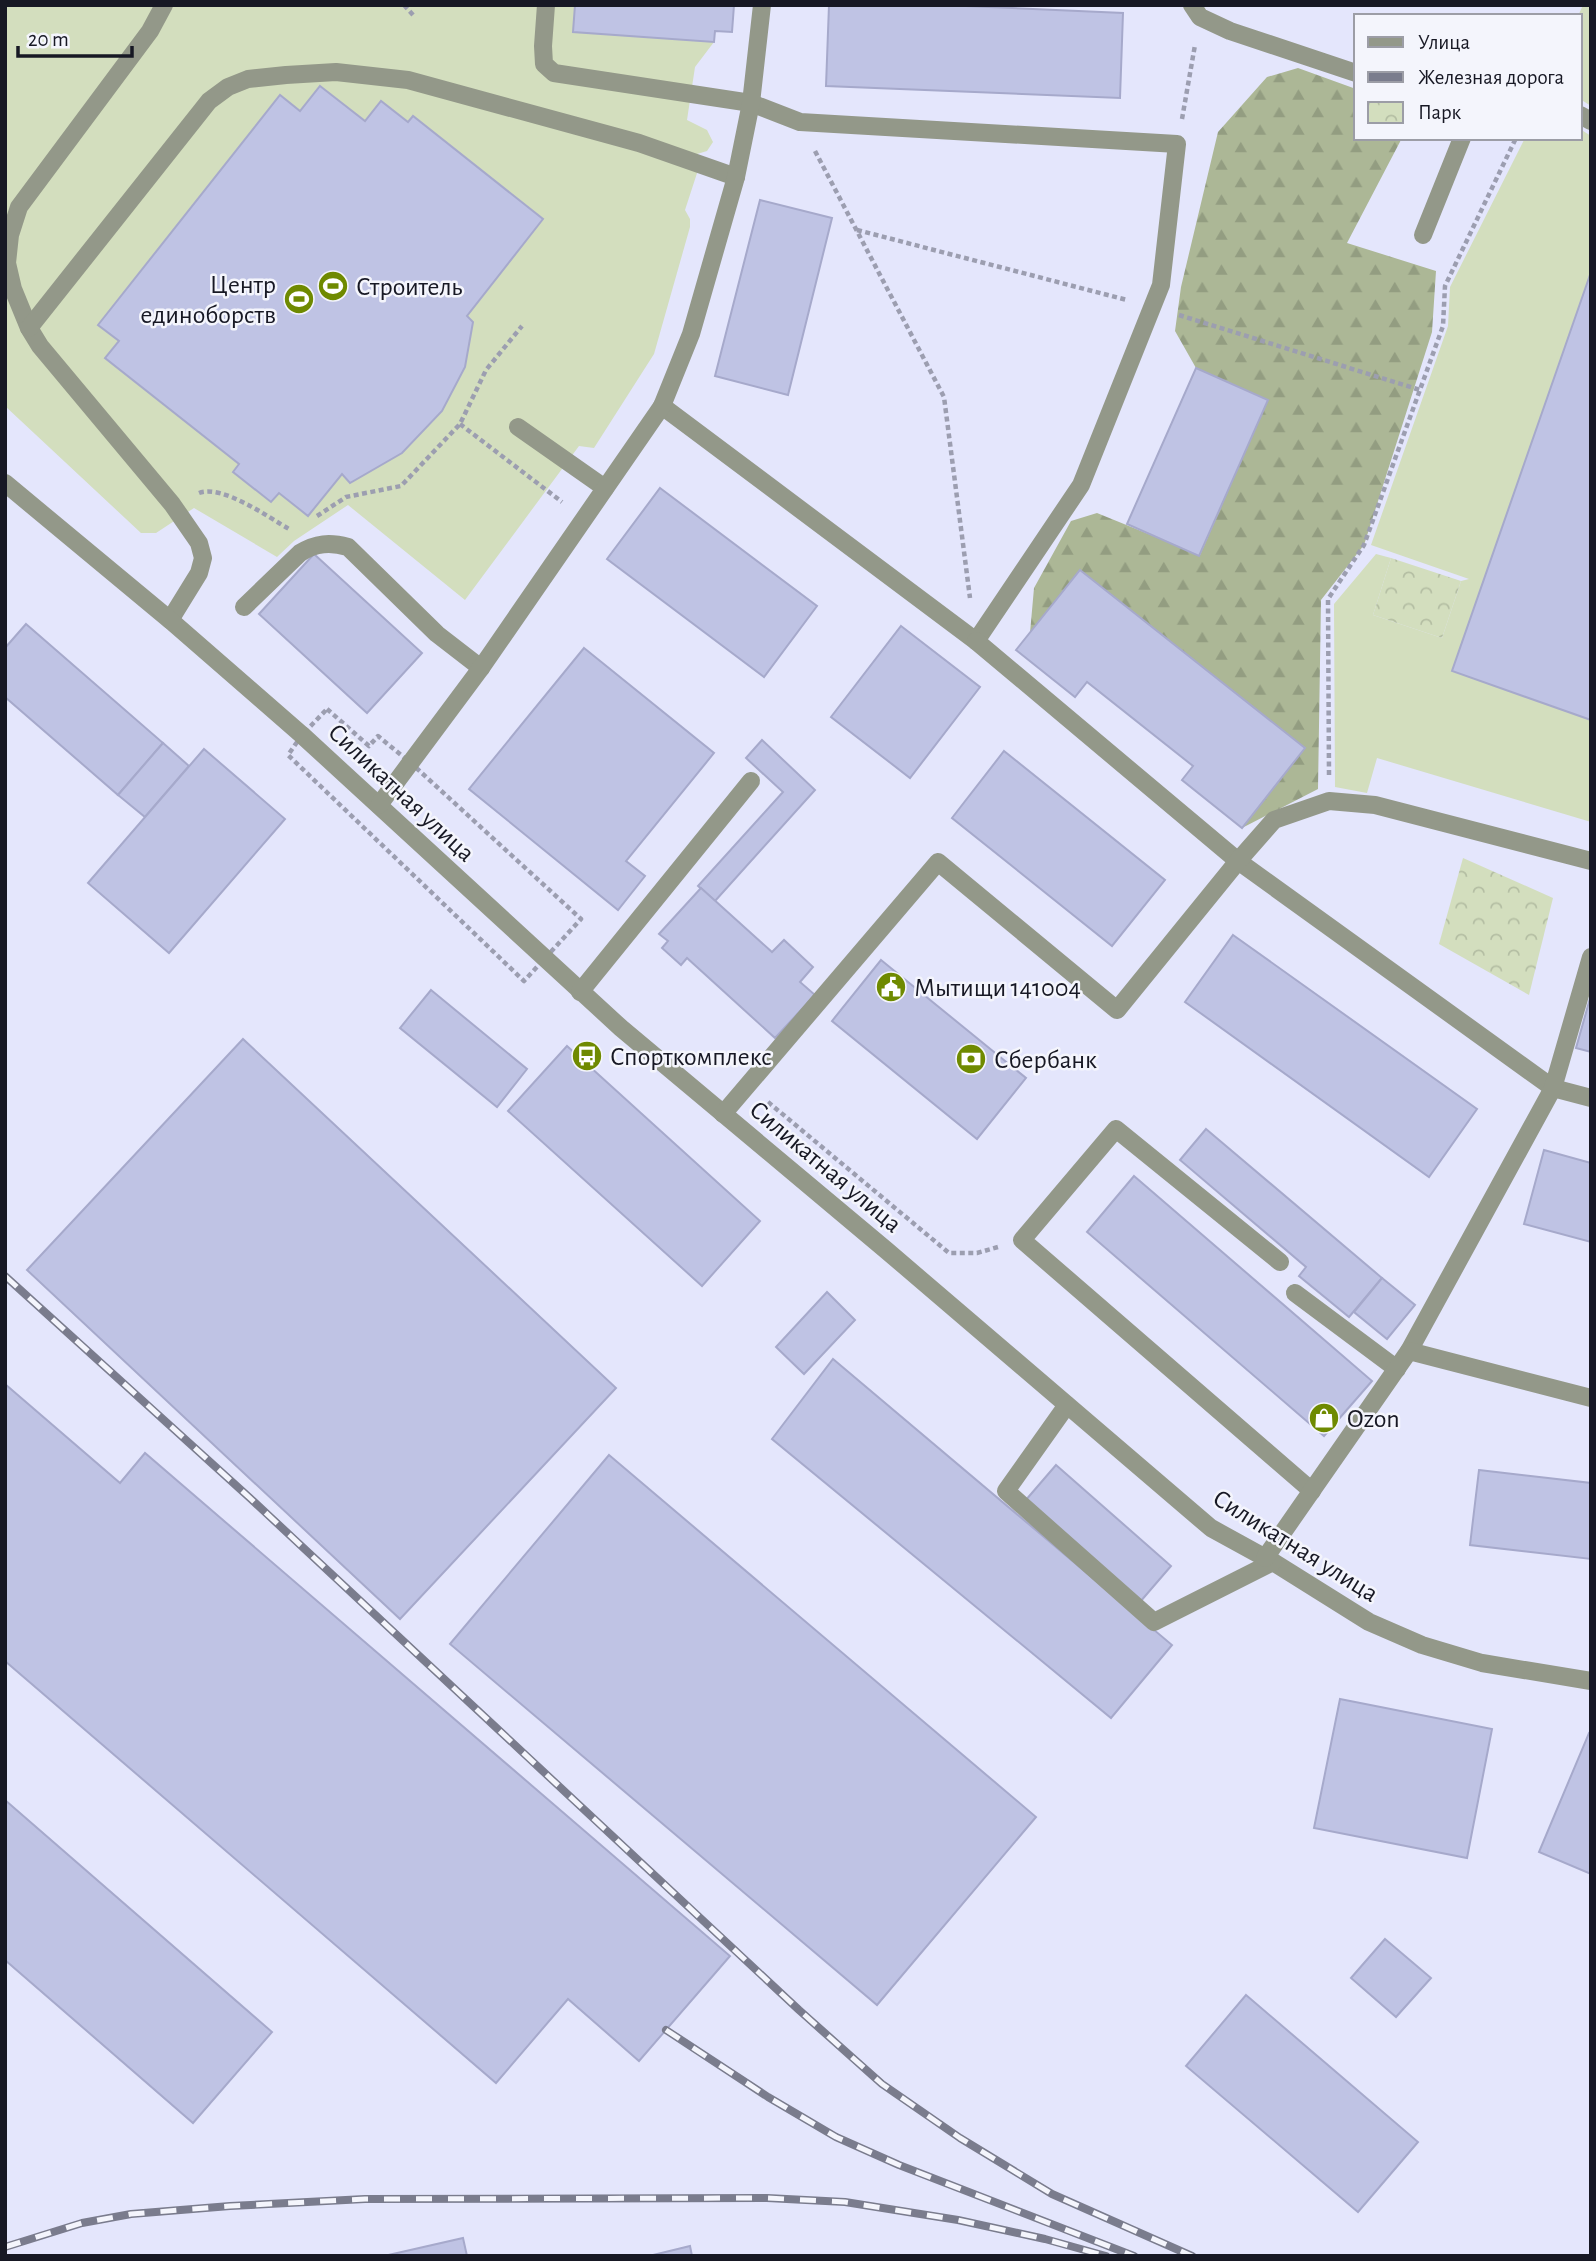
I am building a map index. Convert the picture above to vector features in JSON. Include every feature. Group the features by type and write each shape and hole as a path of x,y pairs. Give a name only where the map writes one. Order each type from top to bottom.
{"street":[{"path":"164,5 150,31 19,207 10,235 7,263 13,289 29,328 40,346 172,504 199,543 204,558 199,573 170,620"},
{"path":"546,5 542,46 544,64 554,73 751,103 800,122 1177,144 1161,285 1081,485 976,641"},
{"path":"379,805 481,668 662,406 691,334 736,177 751,103 762,5"},
{"path":"1196,11 1230,32 1354,72"},
{"path":"29,328 209,101 228,87 248,79 336,72 408,80 639,144 736,177"},
{"path":"1423,235 1461,140"},
{"path":"662,406 976,641 1237,862 1553,1088 1591,1098"},
{"path":"518,426 605,488"},
{"name":"Силикатная улица","path":"5,483 170,620 379,805 580,992 1211,1528 1269,1560 1369,1622 1422,1645 1482,1663 1591,1681"},
{"path":"244,607 300,553 311,546 336,544 348,547 437,634 481,668"},
{"path":"580,992 751,781"},
{"path":"723,1114 938,862 1117,1010 1274,820 1329,801 1375,805 1591,862"},
{"path":"1067,1405 1006,1491 1154,1622 1269,1560 1312,1491 1409,1351 1553,1088 1591,957"},
{"path":"1279,1262 1116,1129 1022,1240 1312,1491"},
{"path":"1295,1293 1397,1369"},
{"path":"1409,1351 1591,1398"}],"path":[{"path":"404,5 413,15"},
{"path":"1177,144 1196,11"},
{"path":"800,122 944,397 976,641"},
{"path":"1329,801 1328,599 1364,544 1443,326 1445,286 1515,140"},
{"path":"315,518 346,497 401,486 460,424 486,370 522,326"},
{"path":"460,424 584,518"},
{"path":"172,504 205,491 224,494 294,531"},
{"path":"748,1085 949,1254 977,1254 1022,1240"}],"green space":[{"name":"Строитель","path":"5,5 734,5 732,32 715,31 714,42 695,67 687,120 707,130 713,142 707,151 697,154 700,164 685,210 690,219 690,227 654,354 594,448 579,446 465,600 348,505 294,541 277,557 194,508 156,533 141,533 5,406"},
{"path":"1583,5 1591,5 1591,106 1582,100 1582,14 1579,14"},
{"path":"1298,68 1354,88 1354,140 1401,140 1347,243 1436,271 1432,332 1364,545 1321,600 1318,789 1242,828 1304,748 1080,570 1030,633 1034,588 1071,521 1097,513 1200,555 1268,400 1196,368 1175,331 1181,287 1218,132 1267,77"},
{"path":"1582,130 1591,136 1591,272 1452,671 1591,720 1591,822 1377,758 1367,793 1335,787 1334,604 1376,554 1391,558 1373,615 1442,638 1461,581 1469,579 1371,545 1448,326 1450,287 1524,140 1582,140"},
{"path":"1391,558 1461,581 1442,638 1373,615"},
{"path":"1463,858 1553,898 1529,995 1439,944"}],"building":[{"path":"575,5 734,5 732,32 715,31 714,42 573,32"},
{"path":"829,5 942,5 1123,13 1120,98 826,86"},
{"name":"Центр единоборств","path":"320,86 365,121 381,101 408,122 413,116 543,219 467,316 473,322 465,367 442,411 402,453 350,483 342,474 308,516 279,493 271,502 233,472 239,464 105,358 119,341 98,325 280,95 300,111"},
{"path":"760,200 832,218 788,395 715,376"},
{"path":"1591,272 1591,720 1452,671"},
{"path":"1196,368 1268,400 1199,556 1127,524"},
{"path":"660,488 817,606 764,677 607,559"},
{"path":"314,554 422,653 367,713 259,614"},
{"path":"1080,570 1305,748 1242,828 1182,780 1193,766 1087,682 1075,697 1016,650"},
{"path":"26,624 163,743 118,795 5,697 5,648"},
{"path":"901,626 980,687 910,778 831,717"},
{"path":"584,648 714,753 626,861 645,876 618,910 469,789"},
{"path":"762,740 815,790 715,901 698,886 783,792 746,758"},
{"path":"163,743 189,766 145,817 118,795"},
{"path":"204,749 285,819 169,953 88,883"},
{"path":"1004,751 1165,880 1112,946 952,818"},
{"path":"701,888 772,952 784,940 813,967 800,982 815,995 775,1038 687,958 681,965 662,948 668,941 659,934"},
{"path":"1233,935 1477,1109 1429,1177 1185,1002"},
{"path":"881,960 1026,1078 977,1139 832,1021"},
{"path":"431,990 527,1069 497,1107 400,1028"},
{"path":"1591,995 1591,1052 1576,1048"},
{"path":"243,1039 616,1388 400,1619 27,1270"},
{"path":"567,1046 760,1221 702,1286 508,1111"},
{"path":"1206,1129 1382,1278 1349,1317 1299,1276 1306,1267 1180,1160"},
{"path":"1544,1150 1591,1163 1591,1242 1524,1224"},
{"path":"1134,1176 1372,1381 1324,1436 1087,1232"},
{"path":"1382,1278 1415,1305 1387,1339 1354,1312"},
{"path":"827,1292 855,1320 804,1374 776,1347"},
{"path":"833,1359 1172,1645 1111,1718 772,1439"},
{"path":"5,1384 120,1483 145,1453 730,1956 639,2061 568,1999 496,2083 5,1661"},
{"path":"609,1455 1036,1817 877,2005 450,1644"},
{"path":"1056,1465 1171,1566 1140,1602 1025,1501"},
{"path":"1479,1470 1591,1483 1591,1559 1470,1545"},
{"path":"1340,1699 1492,1729 1467,1858 1314,1828"},
{"path":"1589,1733 1591,1734 1591,1874 1539,1852"},
{"path":"5,1800 272,2032 193,2123 5,1960"},
{"path":"1385,1939 1431,1978 1396,2017 1351,1978"},
{"path":"1246,1995 1418,2142 1358,2212 1186,2066"},
{"path":"463,2238 467,2256 384,2256"},
{"path":"690,2246 692,2256 649,2256"}],"railway":[{"path":"5,1276 251,1499 799,2010 882,2084 960,2138 1052,2194 1192,2256"},
{"path":"666,2030 768,2097 836,2137 899,2165 1134,2256"},
{"path":"5,2247 82,2223 131,2214 230,2206 365,2199 767,2198 845,2202 958,2220 1045,2239 1106,2256"}],"place":[{"name":"Строитель","path":"333,286"},
{"name":"Центр единоборств","path":"299,299"},
{"name":"Мытищи 141004","path":"891,987"},
{"name":"Спорткомплекс","path":"587,1056"},
{"name":"Сбербанк","path":"971,1059"},
{"name":"Ozon","path":"1324,1418"}]}
